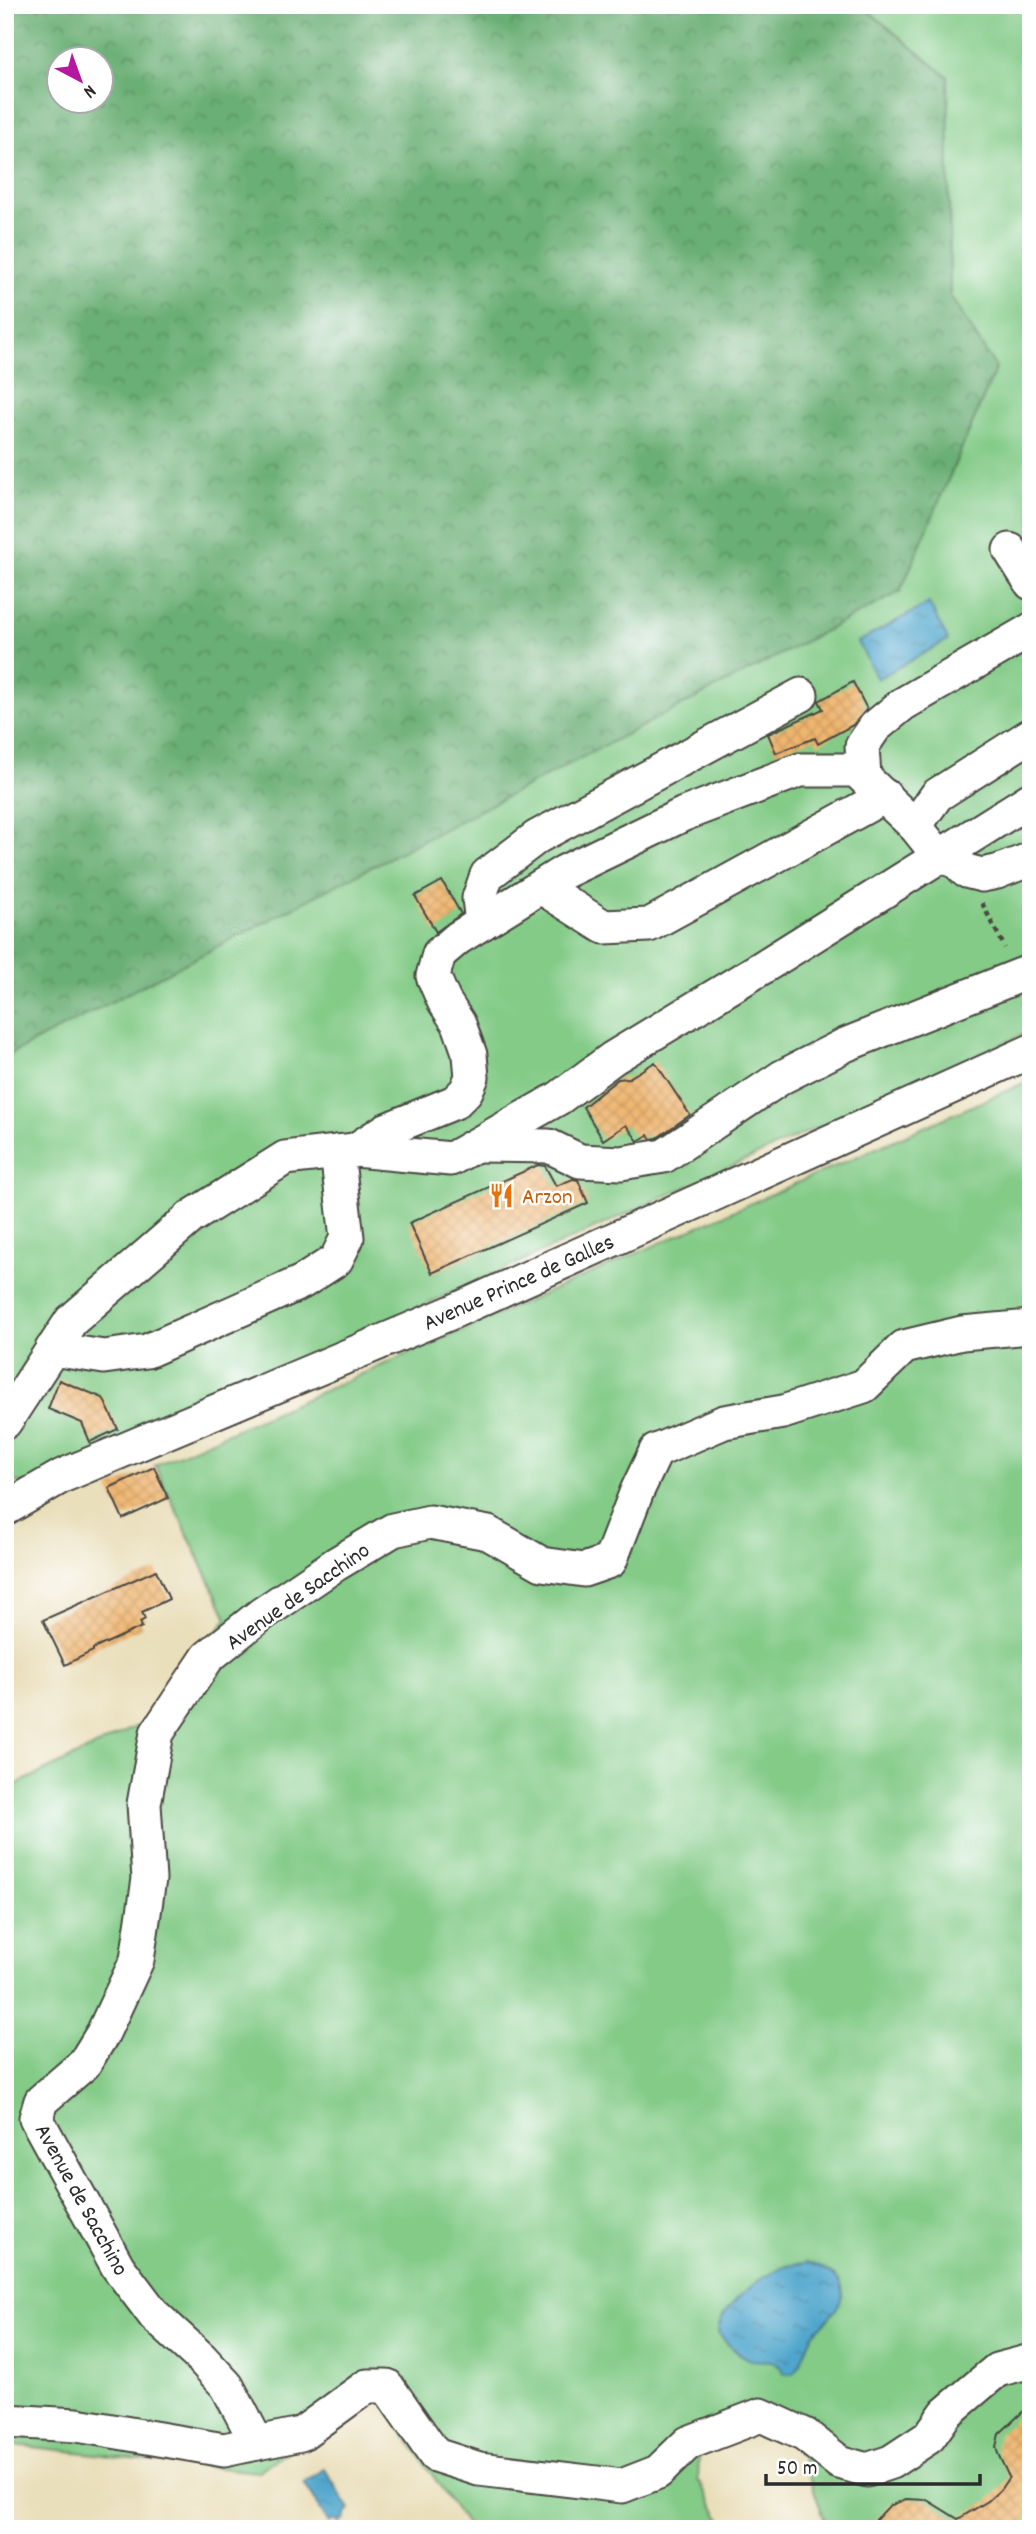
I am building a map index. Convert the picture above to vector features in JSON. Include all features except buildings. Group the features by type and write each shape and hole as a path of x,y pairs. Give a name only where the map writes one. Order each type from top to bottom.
{"street":[{"path":"1010,550 1031,583"},
{"path":"875,786 862,746 875,727 903,704 1031,630"},
{"path":"482,923 479,898 487,875 537,837 801,695"},
{"path":"915,826 937,795 1031,735"},
{"path":"346,1151 386,1130 456,1102 466,1091 471,1077 470,1055 458,1024 433,976 439,954 458,938 564,872 684,814 800,770 856,770 952,864 982,875 1031,859"},
{"path":"541,887 604,927 649,925 875,786"},
{"path":"5,1422 71,1321 191,1217 285,1158 346,1151 451,1159 563,1094 613,1058 764,967 952,864 1031,799"},
{"path":"477,1145 549,1146 580,1161 621,1163 664,1156 782,1077 948,1002 1025,973"},
{"name":"Avenue Prince de Galles","path":"5,1509 62,1476 450,1313 1031,1051"},
{"path":"549,1146 563,1094"},
{"path":"52,1349 104,1357 147,1351 302,1282 336,1260 347,1238 346,1151"},
{"name":"Avenue de Sacchino","path":"257,2443 227,2386 155,2316 118,2267 36,2118 41,2101 85,2064 103,2034 137,1960 149,1879 144,1804 157,1733 208,1657 262,1614 336,1564 393,1530 430,1522 488,1533 542,1564 584,1570 610,1561 636,1491 656,1451 724,1422 783,1412 864,1386 904,1347 962,1333 1031,1327"},
{"path":"5,2421 77,2425 224,2451 301,2434 367,2386 387,2386 435,2455 480,2469 622,2486 658,2472 688,2442 761,2415 805,2435 839,2462 867,2470 891,2462 929,2437 946,2413 997,2370 1031,2361"}],"path":[{"path":"952,864 1025,973"}],"green space":[{"path":"5,5 861,5 948,77 950,296 996,368 900,592 5,1057"},
{"path":"861,5 1031,5 1031,1031 27,1485 5,1479 5,1057 900,592 996,368 950,296 948,77"},
{"path":"1031,1080 1031,2529 828,2529 801,2454 781,2429 752,2425 699,2456 698,2480 723,2522 715,2529 469,2529 377,2393 257,2472 5,2444 5,1790 152,1719 227,1618 155,1465"}],"water":[{"path":"929,603 948,640 877,679 858,642"},
{"path":"808,2262 837,2278 843,2291 836,2309 812,2336 796,2370 792,2374 784,2373 772,2362 749,2359 732,2348 718,2333 725,2313 734,2302 777,2270"},
{"path":"325,2469 350,2510 339,2523 334,2520 329,2523 304,2483"}],"place":[{"name":"Arzon","path":"502,1195"}]}
